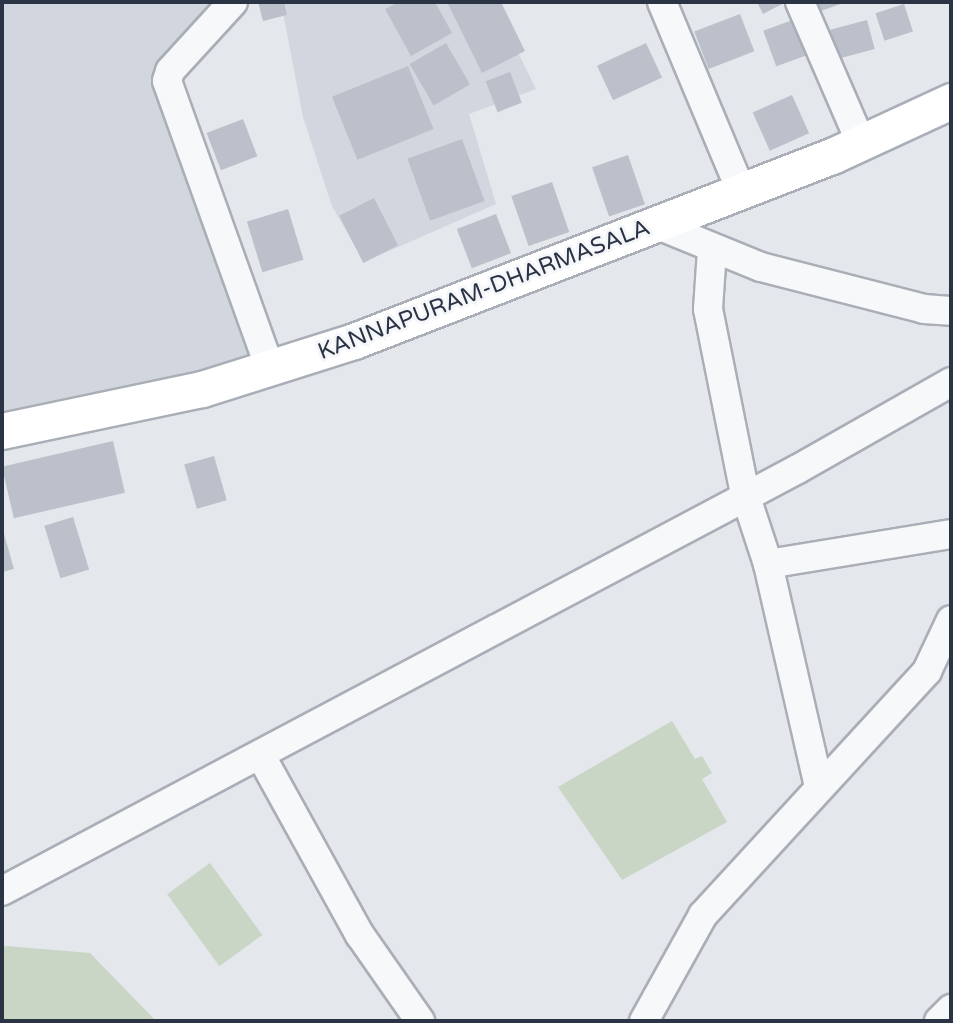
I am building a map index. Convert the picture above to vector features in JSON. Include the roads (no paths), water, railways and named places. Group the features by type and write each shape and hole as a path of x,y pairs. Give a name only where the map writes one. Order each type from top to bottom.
{"main road":[{"name":"KANNAPURAM-DHARMASALA","path":"2,431 202,389 270,368 658,225 861,143 951,101"}],"street":[{"path":"233,2 170,71 167,81 270,368"},
{"path":"662,2 741,191"},
{"path":"800,2 861,143"},
{"path":"658,225 712,250 847,291 951,311"},
{"path":"712,250 708,309 745,494 768,564 819,787"},
{"path":"2,891 213,777 261,756 315,722 479,639 951,382"},
{"path":"768,564 951,534"},
{"path":"644,1021 703,915 927,671 951,620"},
{"path":"261,756 360,934 420,1021"},
{"path":"939,1021 951,1009"}]}
